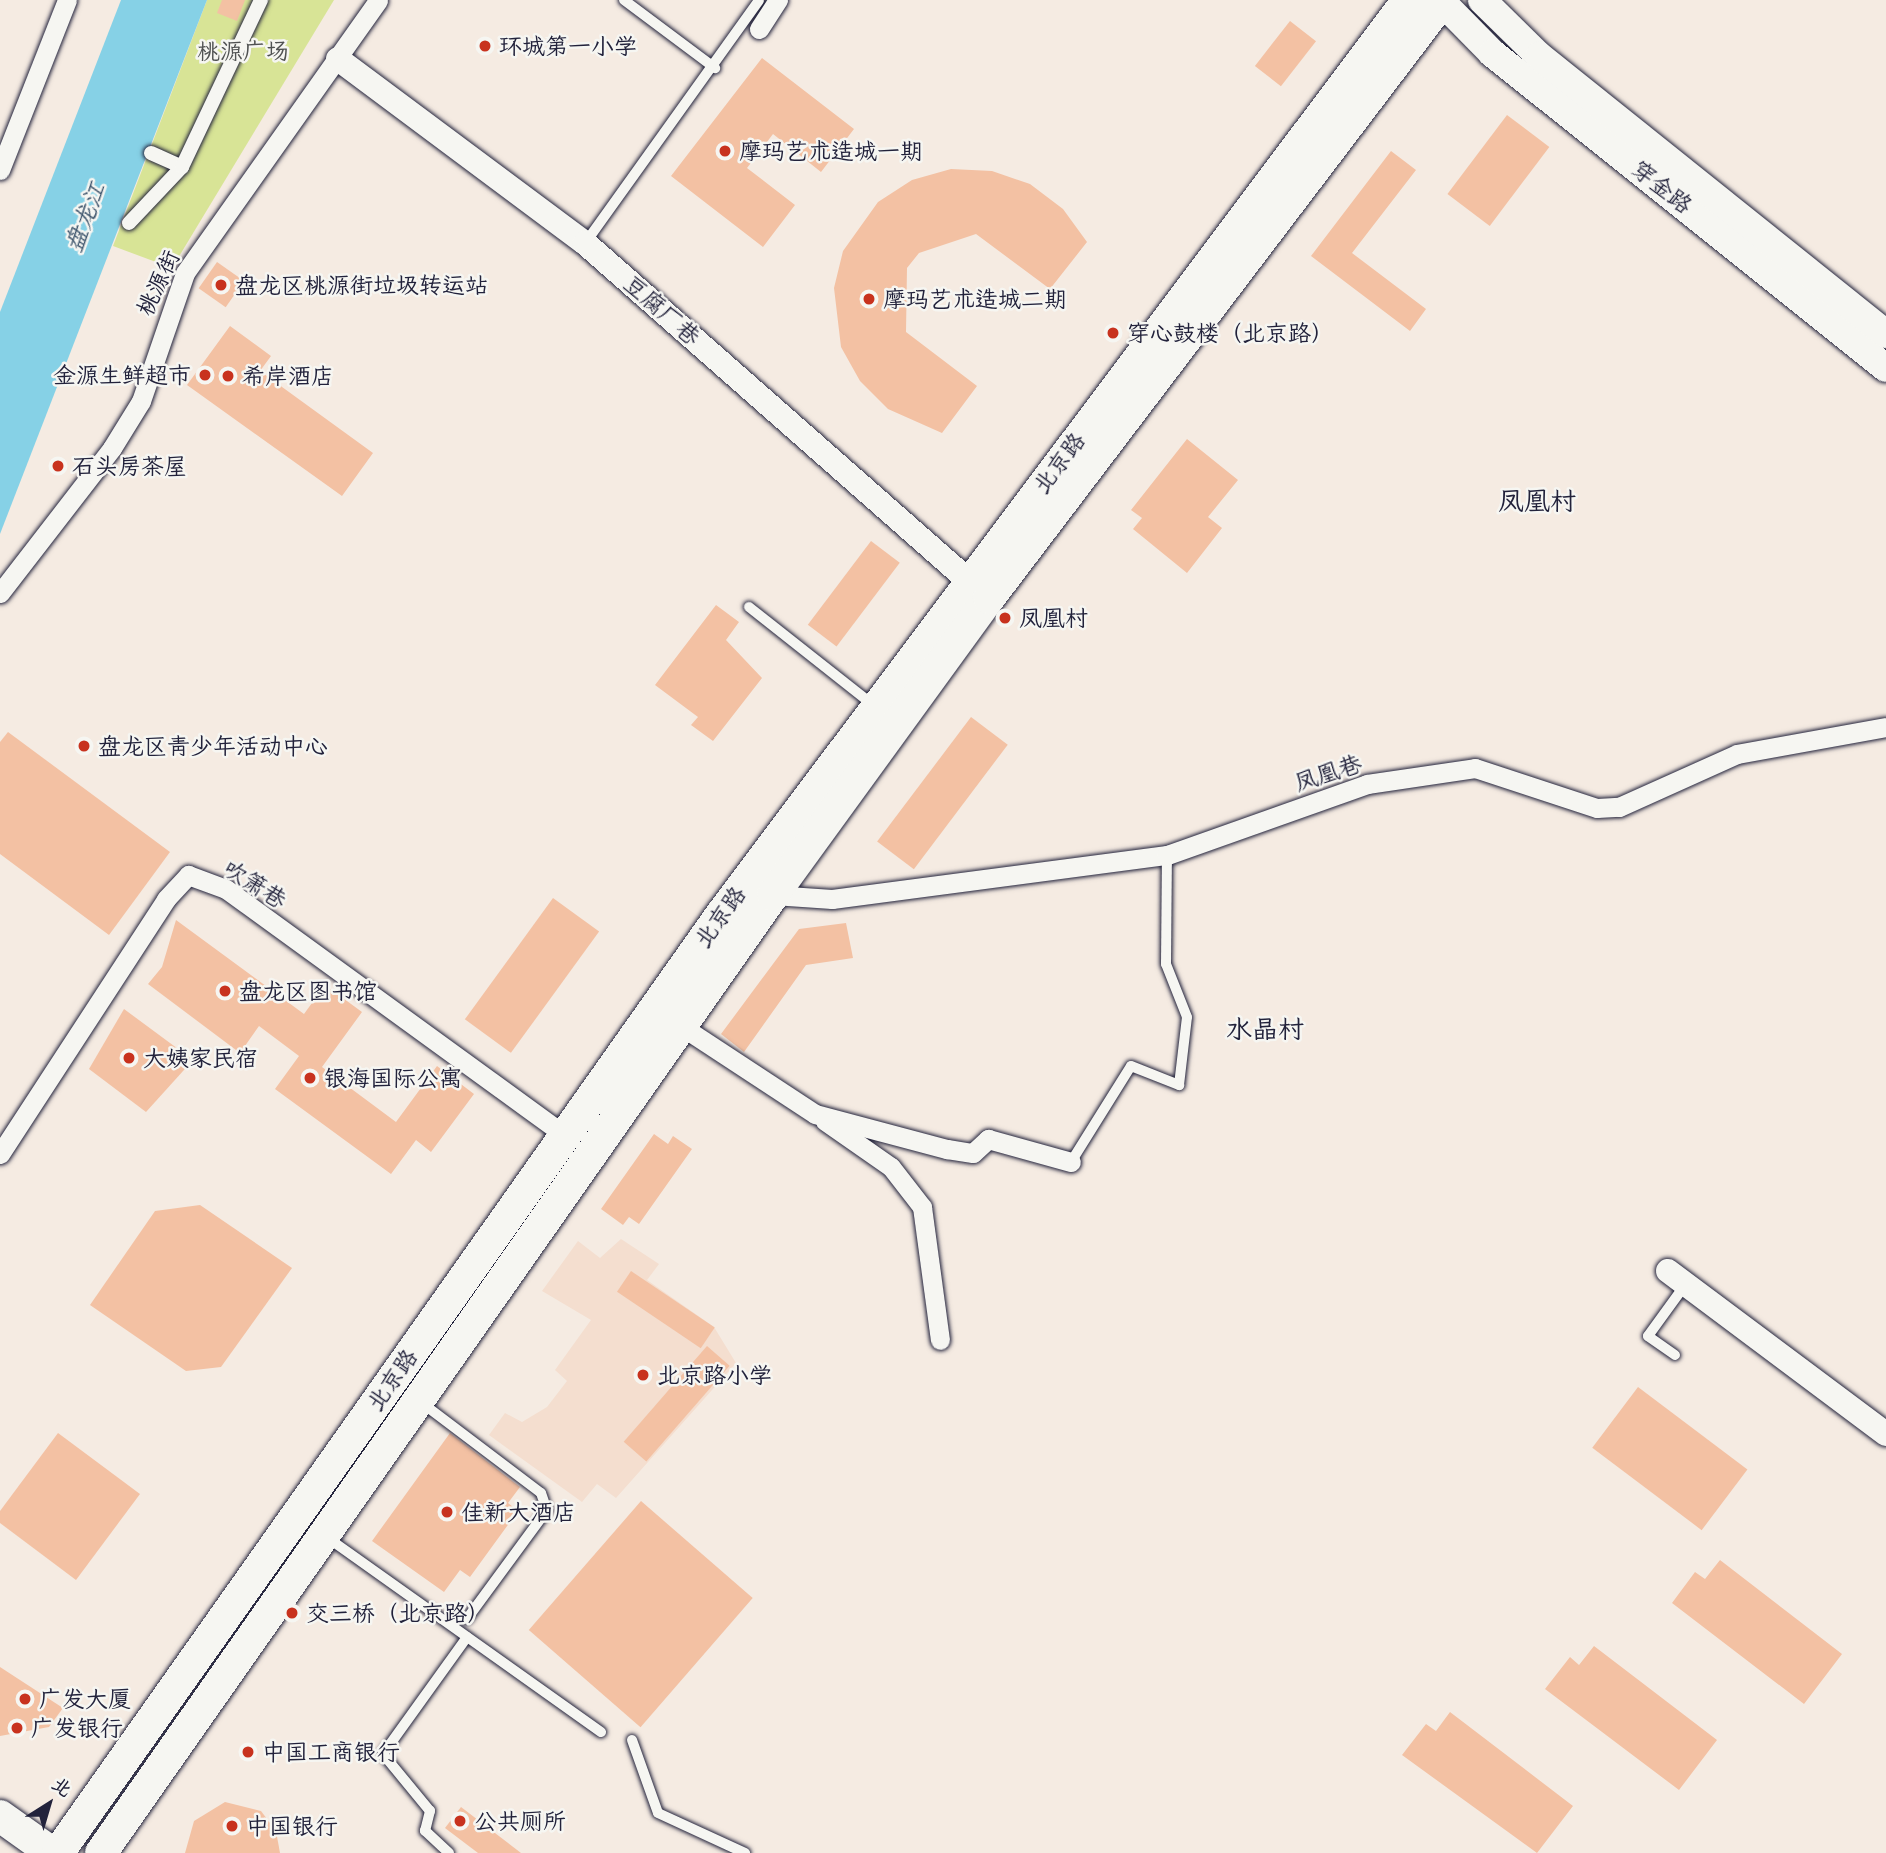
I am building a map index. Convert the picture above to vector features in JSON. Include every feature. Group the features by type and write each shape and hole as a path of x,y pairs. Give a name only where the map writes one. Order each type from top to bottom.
{"main road":[{"name":"北京路","path":"58,1853 566,1136 876,707 1408,0"},
{"name":"穿金路","path":"1482,0 1539,56 1886,334"},
{"name":"北京路","path":"101,1853 320,1532 774,895 989,598 1441,1"},
{"name":"穿金路","path":"1441,1 1492,53 1886,368"},
{"path":"0,1816 52,1853"}],"street":[{"path":"0,170 67,0"},
{"path":"129,223 183,167 261,0"},
{"name":"桃源街","path":"0,593 127,425 141,401 185,272 378,0"},
{"path":"759,29 778,0"},
{"name":"豆腐厂巷","path":"338,59 585,243 970,582"},
{"path":"151,153 183,167"},
{"name":"凤凰巷","path":"774,895 832,899 1167,855 1367,784 1475,768 1597,808 1619,807 1737,754 1886,727"},
{"name":"吹箫巷","path":"0,1154 166,899 188,875 226,889 566,1136"},
{"path":"681,1026 891,1167 922,1207 940,1340"},
{"path":"815,1114 947,1149 974,1153 988,1139 1071,1162"},
{"path":"1677,1278 1886,1434"}],"lane":[{"path":"625,0 715,68"},
{"path":"585,243 715,68 759,0"},
{"path":"749,607 876,707"},
{"path":"1071,1162 1131,1066 1179,1085 1187,1017 1166,964 1167,855"},
{"path":"1675,1355 1648,1336 1677,1278"},
{"path":"416,1399 541,1493 547,1510 467,1619"},
{"path":"320,1532 601,1732"},
{"path":"449,1853 425,1831 430,1811 383,1754 467,1637"},
{"path":"632,1740 658,1813 745,1853"}],"shaded area":[{"name":"北京路小学","path":"621,1239 659,1264 647,1280 714,1327 736,1363 616,1498 597,1484 582,1502 489,1435 505,1413 522,1422 547,1407 567,1381 555,1370 591,1320 542,1291 578,1241 600,1258"}],"green space":[{"name":"桃源广场","path":"207,0 334,0 172,268 113,246"}],"water":[{"name":"盘龙江","path":"121,0 207,0 0,534 0,312"}],"building":[{"path":"222,0 245,0 237,21 217,13"},
{"path":"1290,21 1316,41 1281,86 1255,66"},
{"name":"摩玛艺术造城一期","path":"762,58 854,129 821,172 773,134 747,168 795,205 763,247 671,176"},
{"path":"1507,115 1549,147 1490,226 1447,194"},
{"path":"1391,151 1416,170 1352,253 1426,309 1410,331 1311,256"},
{"name":"摩玛艺术造城二期","path":"951,169 992,171 1030,184 1063,209 1087,242 1050,289 976,234 919,253 907,268 906,332 977,386 942,433 888,409 860,381 841,347 834,288 843,251 878,202 912,180"},
{"name":"盘龙区桃源街垃圾转运站","path":"217,262 244,281 226,307 199,288"},
{"path":"230,326 271,356 260,371 373,453 342,496 187,385"},
{"path":"1187,439 1238,480 1208,517 1222,528 1187,573 1133,529 1142,518 1131,510"},
{"path":"871,541 900,563 837,647 808,625"},
{"path":"716,605 739,622 726,640 762,678 713,741 691,725 698,717 655,685"},
{"path":"971,717 1008,745 914,869 877,842"},
{"path":"8,732 170,852 109,935 0,854 0,742"},
{"path":"553,898 599,932 511,1053 465,1019"},
{"path":"176,920 304,1014 325,985 362,1012 322,1067 396,1122 437,1066 474,1094 431,1152 416,1140 391,1174 275,1089 299,1056 259,1026 240,1053 148,984 162,967"},
{"path":"846,923 853,958 806,965 744,1052 721,1034 799,929"},
{"path":"124,1009 193,1060 146,1112 89,1069"},
{"path":"654,1134 668,1144 673,1136 692,1149 639,1224 629,1217 623,1225 601,1209"},
{"path":"200,1205 292,1268 221,1367 186,1371 90,1305 155,1211"},
{"path":"631,1271 715,1327 701,1348 617,1292"},
{"path":"707,1346 730,1366 646,1462 624,1442"},
{"path":"1638,1387 1747,1469 1702,1530 1592,1448"},
{"path":"58,1433 140,1494 76,1580 0,1523 0,1511"},
{"name":"佳新大酒店","path":"450,1433 520,1487 508,1503 518,1511 470,1577 460,1570 444,1592 372,1541"},
{"path":"641,1501 753,1598 641,1727 529,1630"},
{"path":"1720,1560 1842,1654 1804,1704 1672,1603 1695,1572 1705,1579"},
{"path":"1594,1646 1717,1740 1679,1790 1545,1689 1570,1657 1579,1665"},
{"name":"广发大厦","path":"0,1667 63,1708 49,1727 0,1736"},
{"path":"1450,1712 1573,1806 1537,1853 1402,1755 1426,1724 1436,1731"},
{"name":"中国银行","path":"225,1802 261,1811 276,1831 280,1853 185,1853 194,1821"},
{"path":"461,1807 521,1853 478,1853 445,1828"}],"place":[{"name":"环城第一小学","path":"485,46"},
{"name":"摩玛艺术造城一期","path":"725,151"},
{"name":"盘龙区桃源街垃圾转运站","path":"221,285"},
{"name":"摩玛艺术造城二期","path":"869,299"},
{"name":"穿心鼓楼（北京路）","path":"1113,333"},
{"name":"金源生鲜超市","path":"205,375"},
{"name":"希岸酒店","path":"228,376"},
{"name":"石头房茶屋","path":"58,466"},
{"name":"凤凰村","path":"1005,618"},
{"name":"盘龙区青少年活动中心","path":"84,746"},
{"name":"盘龙区图书馆","path":"225,991"},
{"name":"大姨家民宿","path":"129,1058"},
{"name":"银海国际公寓","path":"310,1078"},
{"name":"北京路小学","path":"643,1375"},
{"name":"佳新大酒店","path":"447,1512"},
{"name":"交三桥（北京路）","path":"292,1613"},
{"name":"广发大厦","path":"25,1699"},
{"name":"广发银行","path":"17,1728"},
{"name":"中国工商银行","path":"248,1752"},
{"name":"公共厕所","path":"460,1821"},
{"name":"中国银行","path":"232,1826"}],"district":[{"name":"凤凰村","path":"1537,502"},
{"name":"水晶村","path":"1265,1030"}]}
